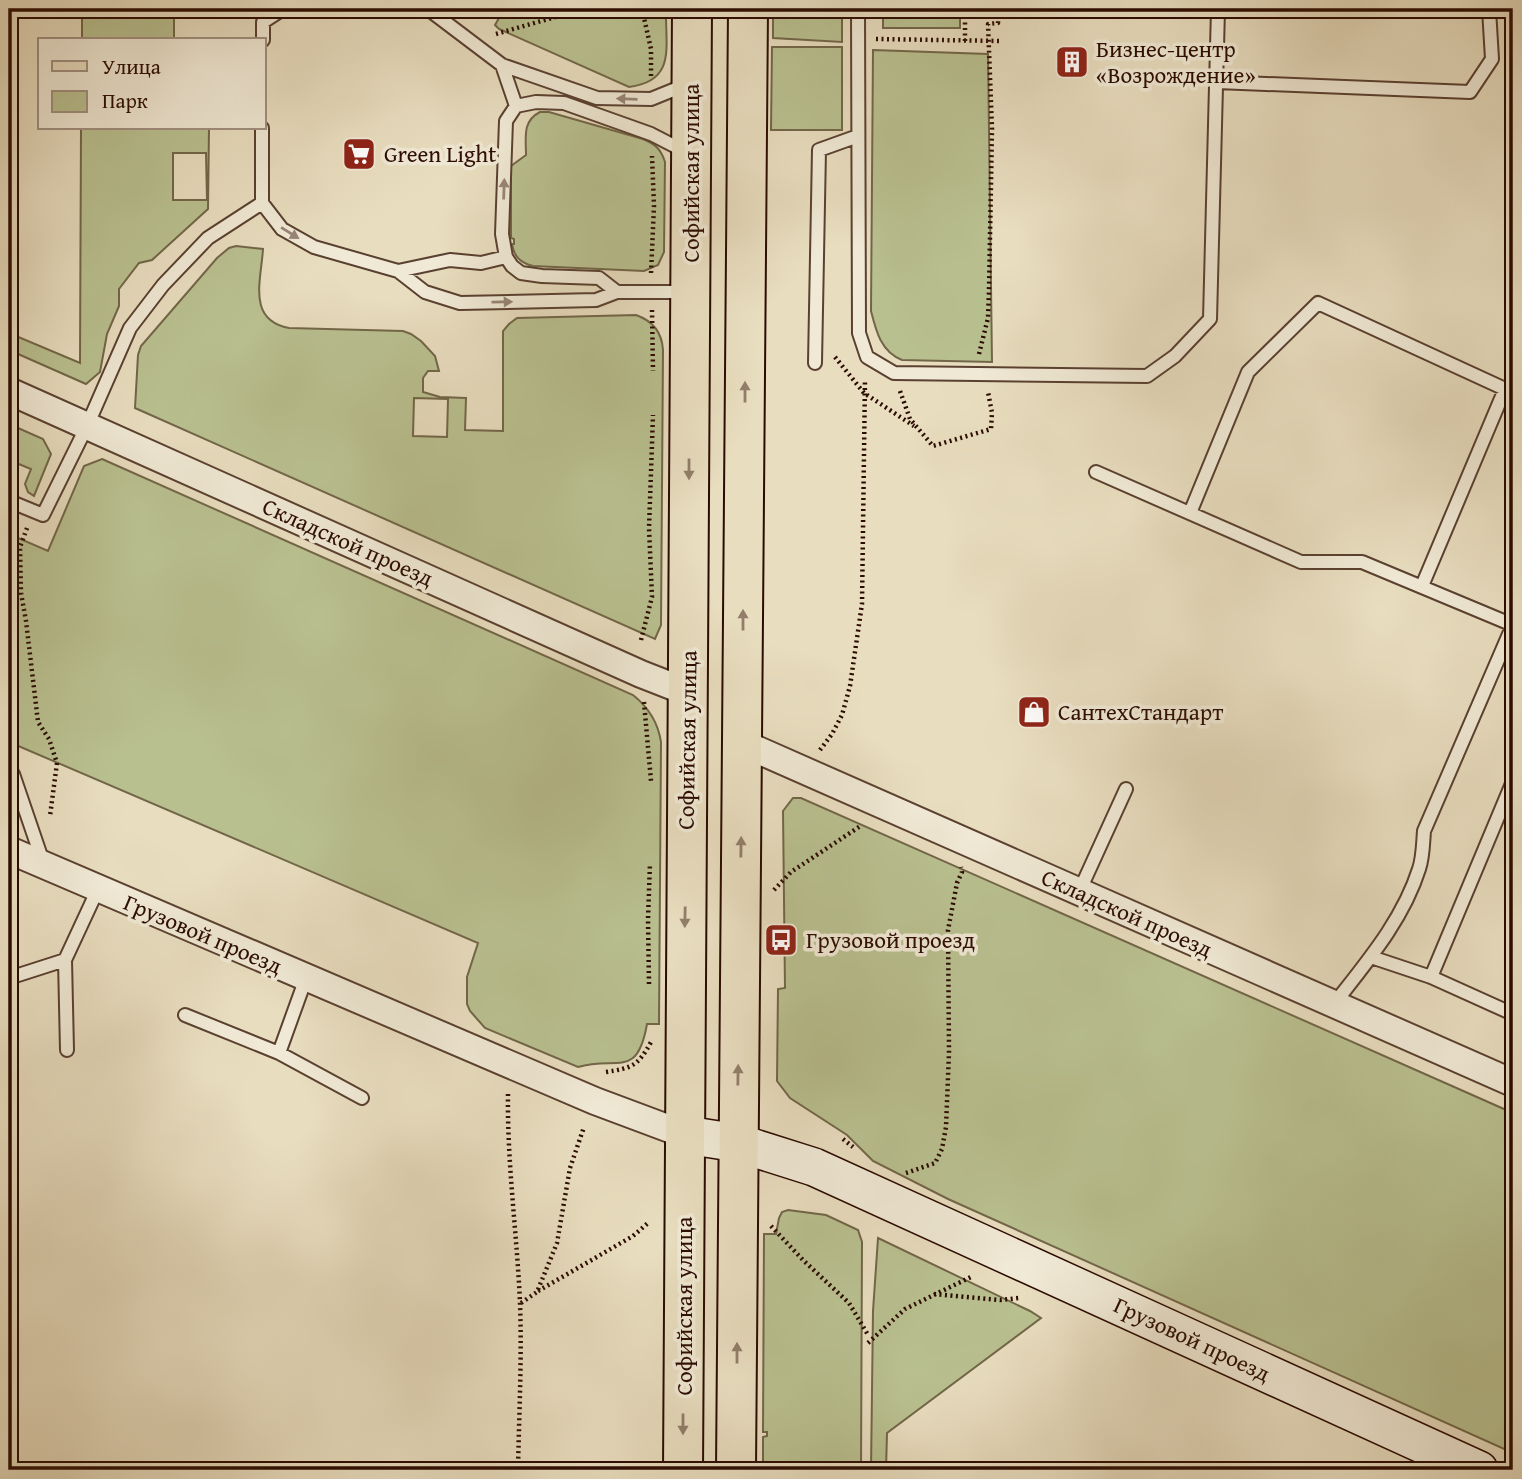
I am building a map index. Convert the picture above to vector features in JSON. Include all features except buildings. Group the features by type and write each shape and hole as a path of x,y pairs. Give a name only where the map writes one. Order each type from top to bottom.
{"main road":[{"name":"Софийская улица","path":"683,1470 692,9"},
{"path":"736,1470 748,9"}],"street":[{"name":"Складской проезд","path":"9,391 641,674 687,692"},
{"name":"Складской проезд","path":"742,743 1513,1083"},
{"name":"Грузовой проезд","path":"9,850 595,1101 686,1135 738,1143 814,1167 1479,1470"}],"lane":[{"path":"263,38 263,22 283,9"},
{"path":"428,9 502,65 597,98 651,99 692,83"},
{"path":"858,9 859,332 867,357 894,373 1147,376 1175,356 1210,319 1218,9"},
{"path":"1217,82 1470,92 1492,59 1489,9"},
{"path":"502,65 516,106"},
{"path":"617,292 600,278 521,273 506,257 502,234 506,121 516,106 536,102 564,103 651,134 691,156"},
{"path":"262,130 262,203 282,229 314,247 398,271 425,292 460,303 596,300 617,292 691,292"},
{"path":"815,363 819,150 858,136"},
{"path":"9,500 43,515 88,426 130,328 163,285 208,238 262,203"},
{"path":"398,271 450,260 481,263 506,257"},
{"path":"1190,513 1248,372 1318,303 1505,389 1422,586"},
{"path":"1096,472 1301,562 1362,562 1513,625 1424,831 1419,868 1401,909 1371,957 1334,1004"},
{"path":"9,772 13,774 44,866"},
{"path":"1431,977 1513,781"},
{"path":"1079,892 1126,789"},
{"path":"67,1050 65,960 98,889"},
{"path":"1371,957 1431,977 1513,1013"},
{"path":"9,978 65,960"},
{"path":"279,1053 306,978"},
{"path":"185,1015 279,1053 362,1098"}],"path":[{"path":"473,45 503,31 583,9"},
{"path":"642,9 651,49 651,99"},
{"path":"965,9 965,41"},
{"path":"933,446 991,429 992,413 978,358 988,318 989,291 992,129 988,24 998,23 998,9"},
{"path":"858,39 1001,41"},
{"path":"877,39 877,50"},
{"path":"651,134 654,206 651,292 653,377"},
{"path":"815,335 864,393 918,429"},
{"path":"802,769 826,745 842,715 850,686 862,604 864,393 867,357"},
{"path":"642,640 652,597 649,528 653,413"},
{"path":"35,512 21,540 21,593 38,722 49,739 57,763 44,866"},
{"path":"641,674 652,794"},
{"path":"773,890 791,872 888,807"},
{"path":"899,1174 920,1170 936,1163 946,1127 949,1052 948,930 957,883 962,872 953,836"},
{"path":"649,988 650,857"},
{"path":"606,1072 631,1068 642,1060 652,1040 657,1040"},
{"path":"508,1094 508,1138 513,1175 520,1304 518,1470"},
{"path":"537,1292 557,1243 570,1168 584,1127"},
{"path":"843,1139 857,1151"},
{"path":"520,1304 633,1236 648,1223"},
{"path":"770,1226 849,1303 868,1335"},
{"path":"868,1343 905,1309 973,1276"},
{"path":"933,1294 1000,1300 1022,1298"}],"green space":[{"path":"82,9 174,9 174,38 82,38"},
{"path":"504,9 666,9 667,48 662,69 644,83 629,87 499,29 495,25"},
{"path":"773,9 842,9 842,42 773,38"},
{"path":"883,9 960,9 960,28 883,28"},
{"path":"772,47 842,47 842,130 771,130"},
{"path":"873,50 988,54 992,362 902,360 889,352 877,333 871,311"},
{"path":"540,112 549,112 643,139 659,150 665,162 664,252 658,265 644,271 533,266 516,256 512,244 514,239 511,238 511,166 526,155 528,125"},
{"path":"81,130 209,130 208,209 152,260 139,263 119,289 119,306 107,334 100,372 86,384 9,350 9,333 80,363","holes":["173,153 206,153 207,200 173,200"]},
{"path":"236,246 263,249 260,297 267,317 276,324 289,328 403,331 421,341 435,356 439,371 428,371 423,378 423,392 440,397 466,398 465,430 503,431 503,331 517,318 636,315 652,324 661,338 663,350 661,625 655,639 135,408 138,355 141,346 217,258","holes":["414,398 448,399 447,437 413,436"]},
{"path":"9,424 43,439 51,454 34,496 28,492 25,484 31,469 9,460"},
{"path":"102,459 633,695 643,705 655,722 661,742 659,1024 647,1024 643,1042 631,1059 578,1067 485,1028 467,1004 467,977 478,943 9,742 9,534 48,551 84,466"},
{"path":"793,798 801,798 1513,1113 1513,1453 948,1199 873,1161 847,1135 790,1098 777,1081 778,989 785,988 783,811"},
{"path":"788,1210 826,1215 858,1230 862,1242 861,1470 763,1470 763,1437 767,1436 767,1432 763,1432 764,1234 776,1234 782,1212"},
{"path":"878,1238 1041,1318 887,1433 886,1470 871,1470 873,1311"}],"place":[{"name":"Бизнес-центр «Возрождение»","path":"1072,62"},
{"name":"Green Light","path":"359,154"},
{"name":"СантехСтандарт","path":"1034,712"},
{"name":"Грузовой проезд","path":"781,940"}]}
